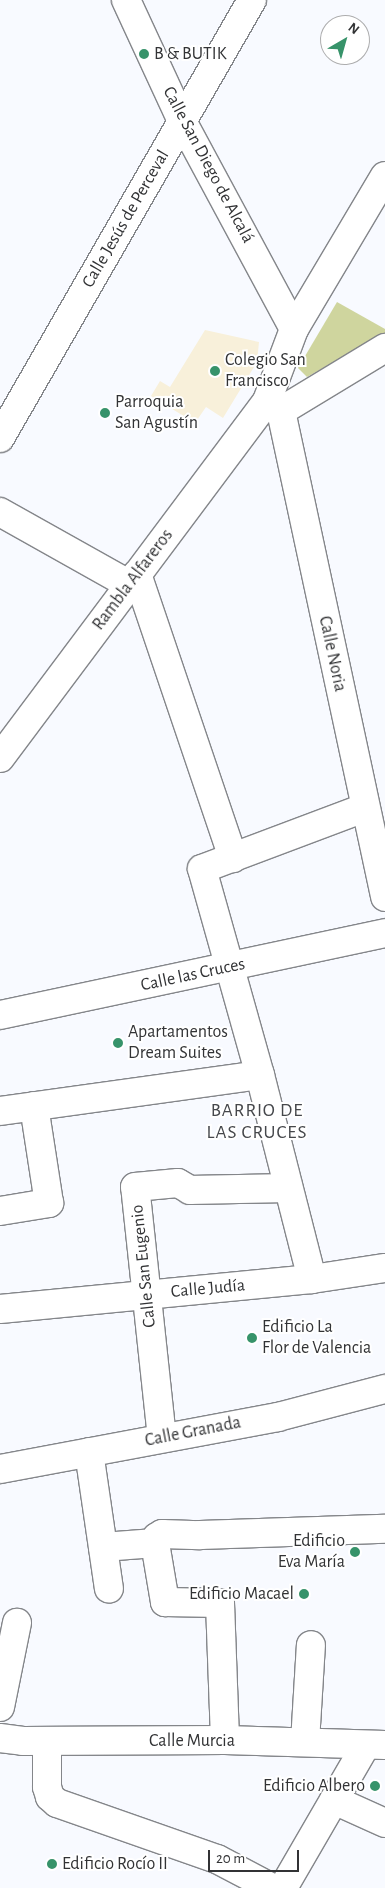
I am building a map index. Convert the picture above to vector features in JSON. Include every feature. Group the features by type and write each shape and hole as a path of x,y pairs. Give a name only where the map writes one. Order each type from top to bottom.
{"street":[{"name":"Calle San Diego de Alcalá","path":"126,0 182,121 294,328"},
{"name":"Calle Jesús de Perceval","path":"0,438 252,0"},
{"path":"274,406 294,328 385,176"},
{"path":"274,406 385,348"},
{"name":"Rambla Alfareros","path":"0,758 133,580 274,406"},
{"name":"Calle Noria","path":"274,406 385,897"},
{"path":"0,512 133,580 233,858"},
{"path":"312,1279 260,1075 202,869 364,808"},
{"name":"Calle las Cruces","path":"0,1015 230,968 385,933"},
{"path":"0,1110 260,1075"},
{"path":"0,1211 49,1203 34,1106"},
{"name":"Calle San Eugenio","path":"162,1438 135,1187 178,1183 190,1190 288,1188"},
{"name":"Calle Judía","path":"0,1309 312,1279 385,1268"},
{"name":"Calle Granada","path":"0,1469 278,1417 385,1389"},
{"path":"90,1452 109,1590"},
{"path":"225,1740 220,1603 165,1602 155,1543 157,1537 162,1534 200,1535 385,1529"},
{"path":"103,1547 155,1543"},
{"path":"0,1707 17,1623"},
{"path":"305,1742 311,1645"},
{"name":"Calle Murcia","path":"0,1738 47,1741 225,1740 376,1745"},
{"path":"47,1741 47,1788 50,1797 57,1803 217,1859 272,1888"},
{"path":"283,1888 334,1800 376,1745"},
{"path":"334,1800 385,1823"}],"shaded area":[{"name":"Colegio San Francisco","path":"205,330 259,342 257,362 223,418 206,407 195,423 151,396 160,381 170,387"}],"green space":[{"path":"337,302 385,329 385,333 307,377 298,368"}],"place":[{"name":"B & BUTIK","path":"144,54"},
{"name":"Colegio San Francisco","path":"215,371"},
{"name":"Parroquia San Agustín","path":"105,413"},
{"name":"Apartamentos Dream Suites","path":"118,1043"},
{"name":"Edificio La Flor de Valencia","path":"252,1338"},
{"name":"Edificio Eva María","path":"355,1552"},
{"name":"Edificio Macael","path":"304,1594"},
{"name":"Edificio Albero","path":"375,1786"},
{"name":"Edificio Rocío II","path":"52,1864"}],"district":[{"name":"BARRIO DE LAS CRUCES","path":"257,1122"}]}
